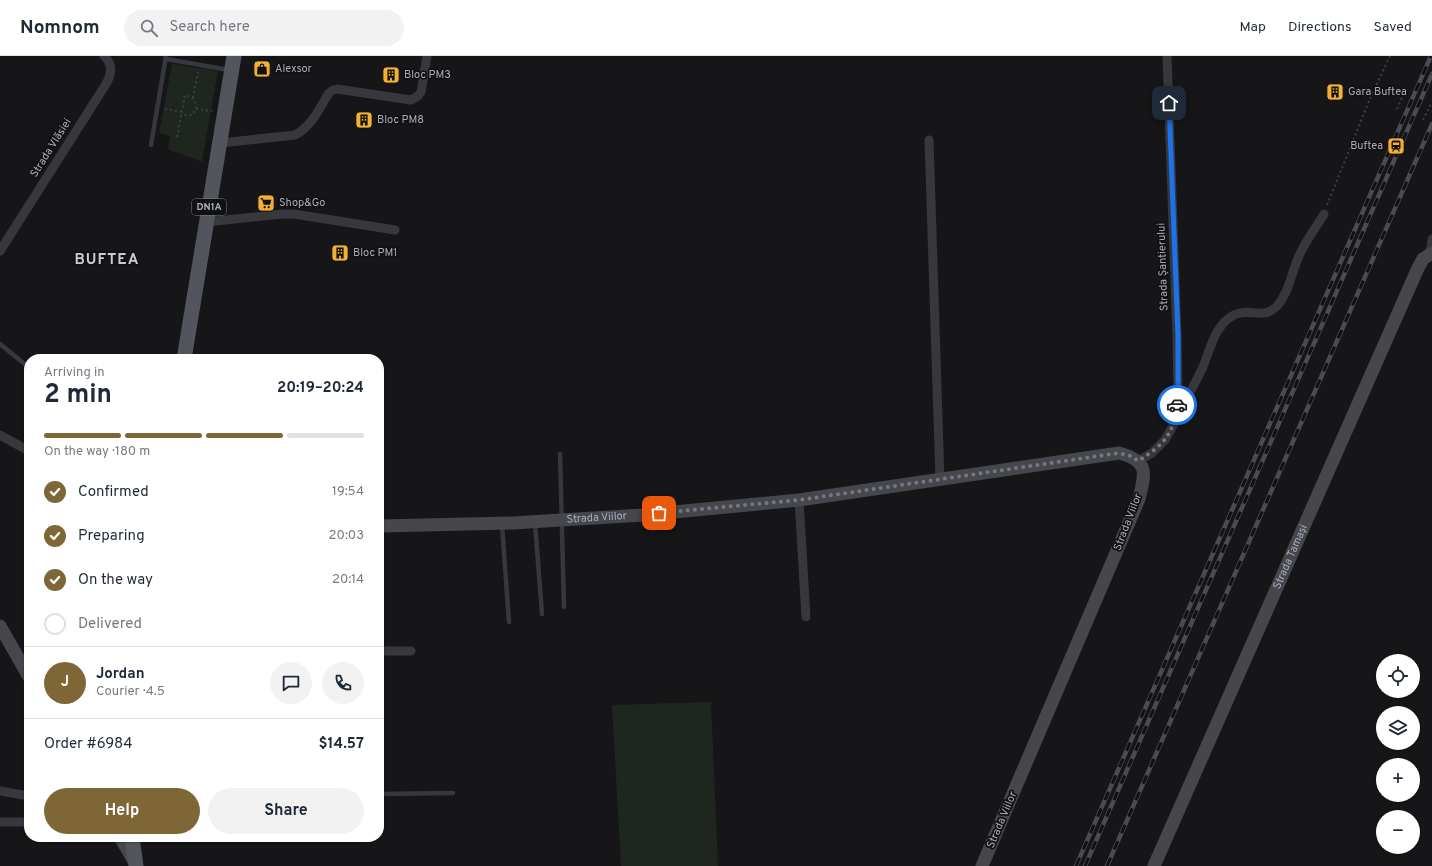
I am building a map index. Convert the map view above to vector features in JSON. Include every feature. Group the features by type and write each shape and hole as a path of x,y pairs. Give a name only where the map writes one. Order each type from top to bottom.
{"main road":[{"name":"DN1A","path":"185,354 233,63"},
{"name":"Strada Tamași","path":"1154,866 1418,268 1423,259 1431,253"},
{"name":"Strada Viilor","path":"384,526 561,520 799,500 1119,453 1131,456 1138,461 1143,469 1144,478 1139,499 982,866"},
{"path":"0,626 24,668"},
{"path":"123,842 136,865"},
{"path":"133,842 136,865"}],"street":[{"name":"Strada Vlăsiei","path":"0,252 110,78 110,65 104,56"},
{"path":"220,143 295,135 310,125 329,93 337,89 411,100 414,99 421,92 427,56"},
{"name":"Strada Șantierului","path":"1138,461 1152,453 1165,440 1174,424 1178,395 1167,56"},
{"path":"930,140 940,480"},
{"path":"206,222 294,214 395,230"},
{"path":"1174,424 1218,331 1224,323 1235,314 1243,312 1261,314 1267,313 1277,305 1290,285 1298,257 1302,249 1324,214"},
{"path":"1431,253 1432,239"},
{"path":"0,435 24,448"},
{"path":"799,500 806,617"},
{"path":"384,651 411,651"},
{"path":"0,791 24,795"},
{"path":"0,822 24,822"}],"lane":[{"path":"152,145 166,57 199,64 233,63"},
{"path":"0,344 24,363"},
{"path":"560,454 564,607"},
{"path":"535,521 542,614"},
{"path":"502,523 509,622"},
{"path":"384,794 453,793"}],"path":[{"path":"1324,214 1371,96 1390,56"},
{"path":"193,98 199,64"},
{"path":"1397,109 1406,89"},
{"path":"158,108 182,114 191,115 196,109 196,103 193,98 185,95 182,114 177,137"},
{"path":"1423,120 1432,102"}],"shaded area":[{"path":"172,64 218,71 202,162 168,149 170,136 159,133"},
{"path":"711,702 718,866 621,866 612,705"}],"railway":[{"path":"1076,866 1431,56"},
{"path":"1085,866 1432,74"},
{"path":"1107,866 1432,124"}],"way so far":[{"path":"659,513 799,500 1119,453 1131,456 1138,461 1152,453 1165,440 1174,424 1177,405"}],"place":[{"name":"Alexsor","path":"262,69"},
{"name":"Bloc PM3","path":"391,75"},
{"name":"Gara Buftea","path":"1335,92"},
{"name":"Bloc PM8","path":"364,120"},
{"name":"Buftea","path":"1396,146"},
{"name":"Shop&Go","path":"266,203"},
{"name":"Bloc PM1","path":"340,253"}],"district":[{"name":"BUFTEA","path":"107,260"}],"route":[{"path":"1169,103 1178,336 1177,405"}]}
